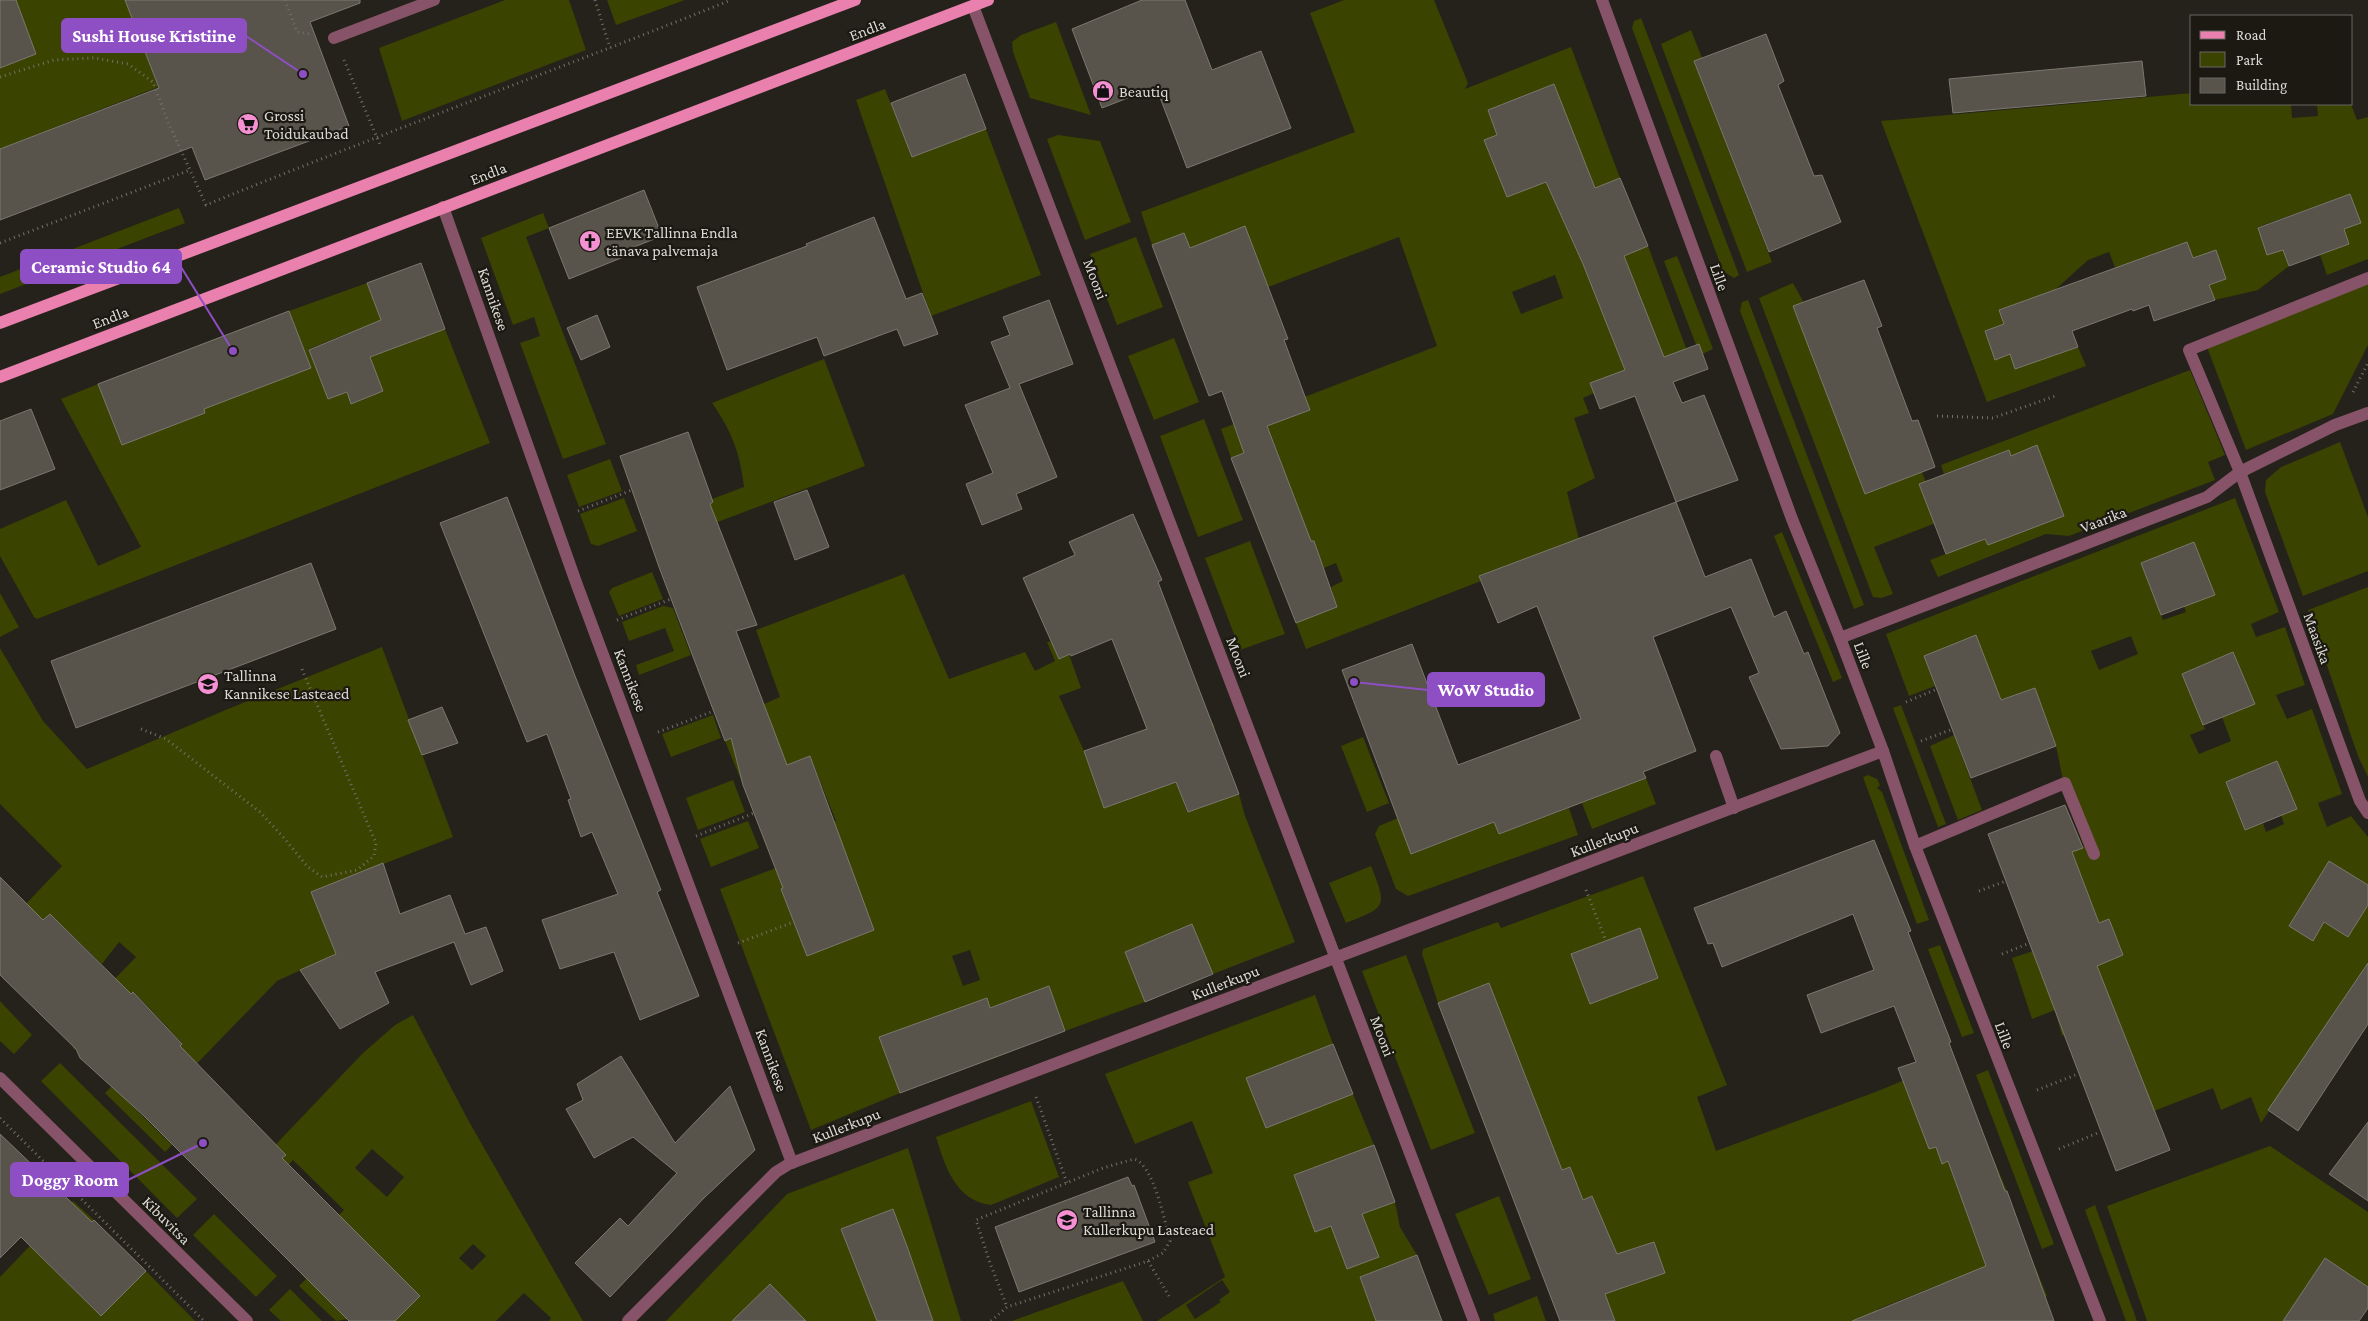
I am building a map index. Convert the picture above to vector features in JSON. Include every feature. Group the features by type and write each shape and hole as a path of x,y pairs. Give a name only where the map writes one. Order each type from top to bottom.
{"main road":[{"name":"Endla","path":"0,323 855,0"},
{"name":"Endla","path":"0,376 988,0"}],"street":[{"path":"334,38 434,0"},
{"name":"Lille","path":"1602,0 1792,519 1883,751 1915,846 2100,1321"},
{"name":"Mooni","path":"973,6 1474,1321"},
{"name":"Kannikese","path":"443,208 464,262 577,585 792,1163"},
{"name":"Maasika","path":"2368,278 2189,350 2240,472 2360,801 2368,813"},
{"name":"Vaarika","path":"1840,638 2207,497 2240,472 2335,425 2368,413"},
{"name":"Kullerkupu","path":"628,1321 776,1172 792,1163 1883,751"},
{"path":"1716,756 1734,808"},
{"path":"1915,846 2065,783 2094,854"},
{"name":"Kibuvitsa","path":"0,1078 247,1321"}],"path":[{"path":"285,0 297,32 334,38 381,147"},
{"path":"595,0 610,48"},
{"path":"0,77 54,60 94,58 128,64 153,82 168,122 206,205 376,136 610,48 731,0"},
{"path":"0,243 190,170"},
{"path":"1937,416 1993,418 2058,395"},
{"path":"577,511 632,490"},
{"path":"617,620 671,599"},
{"path":"141,729 166,739 260,812 307,866 322,877 357,870 374,856 376,843 301,667"},
{"path":"1906,702 1937,690"},
{"path":"658,733 714,711"},
{"path":"1921,741 1952,729"},
{"path":"695,836 754,813"},
{"path":"1978,891 2006,880"},
{"path":"1583,882 1606,942"},
{"path":"735,944 794,922"},
{"path":"2002,954 2030,943"},
{"path":"2013,1100 2078,1074"},
{"path":"1029,1075 1067,1184"},
{"path":"0,1118 204,1321"},
{"path":"2036,1158 2100,1132"},
{"path":"991,1321 1007,1307 1148,1261 1164,1253 1170,1241 1156,1190 1146,1167 1139,1160 1134,1159 1103,1168 976,1220 1007,1307"},
{"path":"1148,1261 1169,1296"}],"green space":[{"path":"0,0 126,0 158,87 0,149 0,68 36,54 17,5"},
{"path":"505,0 569,0 586,50 402,121 379,48"},
{"path":"607,0 685,0 616,25"},
{"path":"1344,0 1434,0 1468,83 1465,89 1571,47 1620,178 1566,200 1573,219 1564,222 1576,248 1583,245 1592,268 1648,246 1695,372 1632,397 1628,385 1623,388 1617,373 1590,383 1594,393 1583,398 1589,413 1574,418 1595,478 1567,492 1579,539 1479,576 1481,581 1306,649 1296,623 1337,607 1331,587 1343,581 1336,563 1324,568 1313,541 1270,557 1253,515 1295,500 1273,442 1231,458 1221,429 1437,346 1399,237 1268,287 1245,227 1222,235 1245,296 1181,322 1172,298 1205,286 1200,273 1212,268 1203,248 1192,253 1184,233 1152,245 1141,212 1355,132 1310,13","holes":["1554,84 1577,144 1548,156 1556,178 1507,196 1484,140 1497,135 1488,110","1555,275 1563,298 1521,314 1512,292","1642,302 1665,360 1627,375 1604,317"]},
{"path":"1641,18 1739,275 1734,278 1723,271 1632,28 1634,21"},
{"path":"1056,22 1091,115 1030,98 1013,52 1012,42 1021,35"},
{"path":"1691,30 1702,58 1694,61 1772,262 1747,272 1661,44"},
{"path":"885,89 912,157 986,129 1041,275 931,316 856,100"},
{"path":"2190,93 2190,105 2291,105 2292,118 2318,116 2317,105 2351,105 2357,120 2368,117 2368,259 2327,275 2320,255 2349,244 2344,229 2361,223 2350,194 2258,227 2267,255 2283,250 2289,266 2258,290 2215,300 2209,285 2226,279 2193,258 2120,280 2109,252 2088,260 2055,290 1999,310 2004,324 1985,331 1995,359 2010,354 2078,347 2086,366 1987,402 1881,121"},
{"path":"1058,135 1100,141 1131,222 1085,240 1047,139"},
{"path":"179,208 185,223 0,294 0,277"},
{"path":"543,213 549,228 526,237 606,444 563,459 520,343 540,336 534,317 513,325 481,238"},
{"path":"1136,237 1163,307 1117,325 1090,254"},
{"path":"1677,256 1713,349 1700,355 1664,261"},
{"path":"367,283 380,317 395,347 445,329 490,443 37,619 34,617 0,556 0,529 66,500 98,566 141,547 61,399 98,384 122,445 205,413 182,352 244,393 311,368 289,311","holes":["348,333 368,382 378,378 383,391 352,404 347,392 328,399 309,349"]},
{"path":"1793,283 1804,303 1794,307 1865,494 1922,472 1941,521 1874,547 1893,594 1881,598 1873,597 1759,298"},
{"path":"2368,283 2368,345 2333,414 2246,450 2207,347"},
{"path":"1748,300 1864,605 1854,609 1740,311 1742,302"},
{"path":"1174,338 1199,402 1154,420 1128,356"},
{"path":"824,359 865,466 652,547 646,527 713,502 712,499 744,487 734,443 712,403"},
{"path":"2190,370 2225,455 2208,462 2215,480 2069,536 2046,534 1938,577 1930,560 1985,539 1988,545 2064,516 2037,446 2011,456 2008,450 1944,474 1941,465"},
{"path":"1204,419 1243,520 1198,537 1160,436"},
{"path":"2340,442 2368,517 2368,571 2303,596 2265,492 2266,480 2281,467"},
{"path":"610,459 622,491 579,507 567,475"},
{"path":"624,498 637,531 598,546 591,544 580,514"},
{"path":"2235,498 2279,612 2251,624 2256,637 2285,627 2305,685 2276,695 2287,719 2312,709 2342,794 2318,803 2327,827 2351,816 2368,837 2368,885 2329,861 2289,926 2313,940 2324,922 2348,937 2368,905 2368,965 2261,1123 2251,1097 2221,1110 2213,1088 2154,1111 2116,1014 2062,1036 2055,1010 2032,1019 2012,958 2033,951 2123,955 2109,919 2099,923 2072,852 2084,847 2068,804 2056,746 2035,688 2001,700 1976,636 1924,656 1935,686 1909,696 1886,634","holes":["2141,563 2184,606 2186,612 2163,620","2131,636 2138,654 2099,670 2091,651","2233,652 2255,704 2222,717 2231,741 2199,754 2190,735 2205,729 2182,674","2277,761 2297,809 2281,815 2284,824 2266,832 2263,823 2245,830 2226,782"]},
{"path":"1782,532 1842,678 1833,682 1774,536"},
{"path":"1250,541 1285,634 1240,650 1205,558"},
{"path":"652,572 663,599 619,616 609,592 612,588"},
{"path":"904,574 949,679 1025,652 1035,671 1055,661 1047,642 1064,640 1081,688 1059,696 1084,751 1104,808 1127,799 1133,734 1203,706 1215,727 1164,746 1187,812 1239,794 1245,816 1295,942 1213,974 1192,924 1125,952 1145,1002 1065,1031 1049,986 994,1007 1011,1052 970,1067 949,1012 880,1037 900,1093 811,1130 720,889 776,868 768,848 836,821 810,756 743,785 725,741 771,723 764,704 780,697 756,630","holes":["848,864 874,930 807,956 781,889","970,950 980,980 963,986 952,956"]},
{"path":"2368,587 2368,777 2358,756 2308,610"},
{"path":"0,593 19,627 0,637"},
{"path":"663,606 673,608 691,655 639,675 636,665 674,651 665,628 629,641 622,622"},
{"path":"382,647 453,837 311,892 336,954 277,981 181,1080 163,1063 182,1043 134,992 74,1050 65,1030 136,957 119,942 102,964 50,914 0,964 0,931 62,866 0,804 0,648 43,721 87,769 228,709"},
{"path":"1901,705 1946,824 1938,827 1893,708"},
{"path":"713,715 721,738 671,757 662,734"},
{"path":"1954,735 1982,810 1958,820 1930,746"},
{"path":"1363,737 1389,803 1367,812 1341,746"},
{"path":"1868,775 1877,779 1880,785 1877,788 1882,792 1929,920 1917,924 1863,777"},
{"path":"1646,778 1656,804 1592,829 1582,803"},
{"path":"733,780 745,812 698,830 686,798"},
{"path":"1569,808 1578,835 1408,896 1396,889 1375,834 1379,826 1398,818 1412,854 1494,822 1499,834"},
{"path":"748,821 759,848 711,867 700,839"},
{"path":"1371,866 1380,890 1380,904 1369,913 1346,923 1329,883"},
{"path":"1643,876 1727,1085 1697,1097 1716,1151 1878,1091 1955,1059 1963,1080 1915,1099 1916,1114 1929,1149 1936,1147 1942,1163 1988,1146 2007,1191 1964,1206 1987,1269 2030,1254 2047,1296 1987,1321 1949,1306 1941,1284 1878,1309 1882,1321 1615,1321 1599,1279 1602,1219 1592,1196 1583,1200 1570,1167 1510,1188 1493,1148 1545,1129 1489,983 1438,1003 1422,954 1423,949 1498,922 1501,928","holes":["1654,1242 1665,1272 1643,1280 1633,1249"]},
{"path":"1940,945 1974,1033 1962,1037 1928,949"},
{"path":"1406,955 1475,1133 1431,1150 1362,971"},
{"path":"1315,995 1333,1044 1247,1078 1266,1128 1353,1094 1374,1145 1294,1175 1316,1232 1395,1202 1400,1227 1417,1255 1360,1277 1376,1321 1157,1321 1225,1277 1188,1182 1213,1173 1192,1121 1135,1144 1105,1074","holes":["1222,1280 1230,1292 1219,1300 1221,1302 1195,1319 1186,1305"]},
{"path":"0,1001 32,1035 14,1054 0,1041"},
{"path":"413,1015 467,1118 583,1321 549,1321 551,1318 524,1293 496,1321 395,1321 420,1296 369,1245 322,1293 348,1319 336,1321 299,1286 306,1279 291,1263 344,1210 293,1160 242,1214 240,1182 362,1054 395,1025","holes":["372,1149 404,1177 387,1197 355,1168","473,1244 486,1256 472,1270 459,1258"]},
{"path":"60,1063 197,1199 177,1218 41,1081"},
{"path":"1988,1070 2054,1244 2042,1249 1976,1075"},
{"path":"112,1086 172,1145 165,1152 105,1093"},
{"path":"1031,1101 1059,1177 991,1205 969,1197 961,1190 948,1171 936,1137"},
{"path":"2270,1146 2368,1212 2368,1287 2325,1258 2283,1321 2147,1321 2107,1206"},
{"path":"908,1148 961,1321 933,1321 924,1295 877,1321 806,1321 770,1284 732,1321 666,1321 787,1194","holes":["893,1209 909,1251 857,1270 841,1229"]},
{"path":"1499,1196 1531,1279 1489,1295 1455,1214"},
{"path":"73,1201 94,1220 50,1266 101,1316 146,1271 195,1321 0,1321 0,1277"},
{"path":"2095,1205 2137,1321 2126,1321 2085,1210"},
{"path":"214,1214 277,1276 256,1297 193,1235"},
{"path":"1123,1281 1143,1321 1012,1321"},
{"path":"290,1289 322,1321 281,1321 269,1310"},
{"path":"1537,1296 1546,1321 1495,1321 1493,1314"}],"building":[{"path":"0,0 16,0 36,54 0,68"},
{"path":"125,0 360,0 360,3 310,22 349,126 205,180 192,147 0,220 0,149 159,88"},
{"path":"1142,0 1185,0 1212,70 1261,51 1291,128 1187,168 1156,87 1102,108 1072,29"},
{"path":"1766,34 1784,81 1778,85 1814,176 1822,175 1841,222 1769,252 1694,61"},
{"path":"2142,61 2146,96 1953,113 1949,79"},
{"path":"965,74 986,129 912,157 891,103"},
{"path":"1554,84 1595,188 1620,178 1648,246 1624,256 1664,357 1699,344 1708,369 1673,382 1682,403 1704,395 1738,480 1676,502 1635,396 1600,409 1590,383 1625,370 1583,264 1546,182 1507,197 1484,140 1497,135 1488,110"},
{"name":"EEVK Tallinna Endla tänava palvemaja","path":"644,190 662,236 629,249 631,254 569,279 549,228"},
{"path":"2350,194 2361,223 2344,229 2349,244 2289,266 2283,250 2267,255 2258,228"},
{"path":"874,217 906,299 922,293 938,334 904,346 897,329 824,356 817,337 727,370 697,287 807,246 806,244"},
{"path":"1245,226 1288,339 1284,340 1310,410 1267,426 1311,541 1314,541 1337,607 1296,623 1231,458 1244,453 1222,391 1209,396 1152,245 1184,233 1190,248"},
{"path":"2187,242 2193,258 2216,250 2226,279 2209,285 2215,300 2154,321 2149,305 2133,311 2132,309 2072,331 2078,347 2015,369 2010,354 1995,360 1985,331 2004,324 1999,310"},
{"path":"421,263 445,329 370,357 383,391 351,404 347,392 328,399 309,350 381,320 367,283"},
{"path":"1864,280 1882,326 1877,328 1912,421 1918,420 1935,467 1865,494 1793,306"},
{"path":"1049,300 1073,364 1019,384 1057,477 1016,494 1022,509 982,525 966,484 993,473 965,405 1010,388 991,342 1010,335 1003,317"},
{"path":"289,311 311,368 204,409 205,413 122,445 98,384"},
{"path":"597,315 610,347 581,360 567,328"},
{"path":"31,409 55,469 0,490 0,421"},
{"path":"688,432 713,502 710,504 757,625 736,631 787,765 810,756 874,930 807,956 743,785 731,738 725,741 659,567 620,456"},
{"path":"2037,445 2064,516 1988,545 1985,539 1946,554 1919,484 2009,450 2011,456"},
{"path":"807,490 829,547 795,560 774,502"},
{"path":"507,497 575,676 661,890 657,892 699,996 640,1020 614,952 560,969 542,920 618,894 592,832 581,837 568,800 571,799 547,734 527,742 440,523"},
{"path":"1676,502 1705,577 1751,559 1774,617 1786,611 1804,654 1808,652 1840,733 1828,746 1781,749 1749,677 1759,673 1731,607 1653,637 1696,751 1643,772 1646,778 1499,834 1494,822 1411,854 1342,670 1412,644 1458,765 1581,719 1537,606 1498,623 1479,576"},
{"path":"1133,514 1162,580 1158,582 1239,794 1188,812 1176,782 1104,808 1084,751 1147,729 1112,639 1059,659 1023,578 1075,555 1069,542"},
{"path":"2194,542 2215,595 2161,615 2141,563"},
{"path":"311,563 336,629 76,728 51,661"},
{"path":"1976,635 2001,700 2035,688 2056,746 1971,778 1924,656"},
{"path":"2233,652 2255,704 2203,725 2182,674"},
{"path":"442,707 458,743 422,755 408,720"},
{"path":"2277,761 2297,809 2245,830 2226,782"},
{"path":"2065,805 2083,848 2072,852 2099,923 2109,919 2123,955 2097,966 2170,1150 2116,1171 1988,834"},
{"path":"1874,840 1911,931 1908,932 1951,1042 1949,1043 2005,1191 2007,1191 2054,1321 1852,1321 1986,1266 1948,1161 1942,1164 1936,1147 1929,1149 1898,1068 1916,1062 1894,1006 1821,1033 1807,995 1874,970 1853,914 1722,967 1713,943 1708,944 1694,908"},
{"path":"2329,861 2368,885 2368,905 2348,937 2324,922 2313,941 2289,926"},
{"path":"383,863 400,914 450,895 465,934 486,927 503,971 471,985 454,942 375,972 389,1003 340,1029 300,970 336,954 311,892"},
{"path":"0,877 43,920 50,914 131,994 133,992 182,1044 180,1046 286,1155 282,1158 420,1296 395,1321 349,1321 144,1116 80,1058 76,1049 0,975"},
{"path":"1192,924 1213,974 1145,1002 1125,952"},
{"path":"1640,928 1658,978 1590,1004 1571,954"},
{"path":"2368,963 2368,1024 2298,1131 2268,1110"},
{"path":"1489,983 1562,1170 1570,1167 1583,1200 1592,1196 1617,1254 1654,1242 1665,1273 1605,1294 1615,1321 1560,1321 1438,1003"},
{"path":"1049,986 1065,1031 900,1093 879,1037 987,998 990,1008"},
{"path":"1333,1044 1353,1094 1266,1128 1246,1078"},
{"path":"621,1056 675,1143 730,1086 755,1150 704,1198 610,1297 575,1263 620,1218 628,1226 677,1173 633,1137 594,1158 566,1109 583,1100 577,1084"},
{"path":"2368,1122 2368,1201 2329,1174"},
{"path":"0,1134 92,1222 94,1220 146,1271 101,1316 21,1237 0,1258"},
{"path":"1374,1145 1395,1202 1362,1214 1379,1257 1347,1269 1331,1226 1315,1232 1294,1175"},
{"path":"1128,1177 1132,1186 1134,1185 1155,1242 1019,1292 995,1227"},
{"path":"893,1209 933,1321 877,1321 841,1229"},
{"path":"1417,1255 1442,1321 1376,1321 1360,1277"},
{"path":"2325,1258 2368,1287 2368,1308 2359,1321 2283,1321"},
{"path":"770,1284 806,1321 732,1321"}],"place":[{"name":"Sushi House Kristiine","path":"303,74"},
{"name":"Beautiq","path":"1103,91"},
{"name":"Grossi Toidukaubad","path":"248,124"},
{"name":"EEVK Tallinna Endla tänava palvemaja","path":"590,241"},
{"name":"Ceramic Studio 64","path":"233,351"},
{"name":"WoW Studio","path":"1354,682"},
{"name":"Tallinna Kannikese Lasteaed","path":"208,684"},
{"name":"Doggy Room","path":"203,1143"},
{"name":"Tallinna Kullerkupu Lasteaed","path":"1067,1220"}]}
